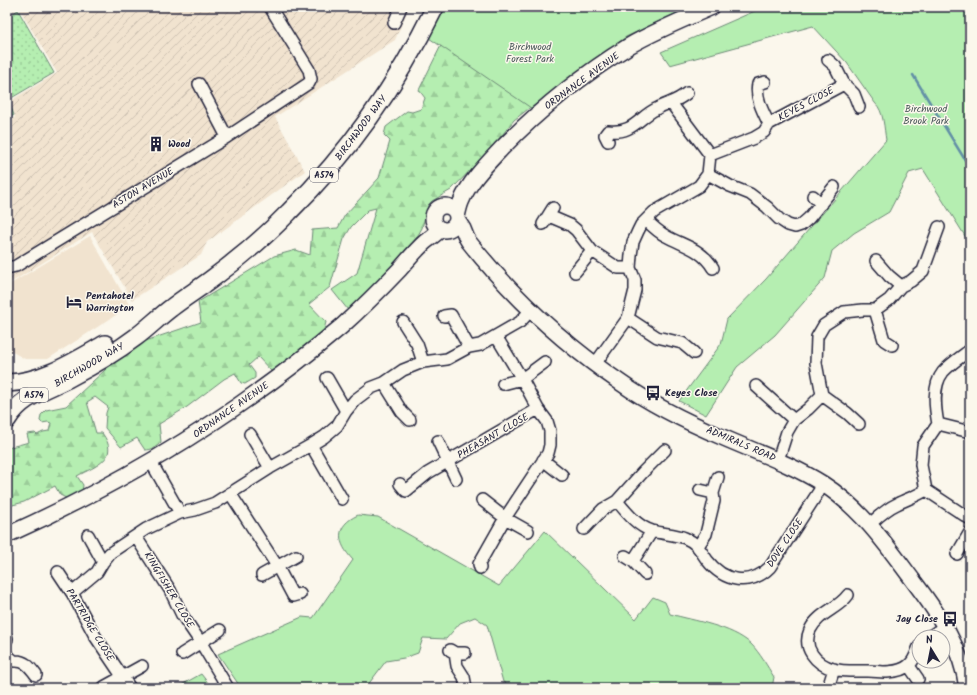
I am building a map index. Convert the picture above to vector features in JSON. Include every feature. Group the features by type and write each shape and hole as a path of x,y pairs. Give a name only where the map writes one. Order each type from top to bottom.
{"main road":[{"name":"BIRCHWOOD WAY","path":"7,420 12,410 21,402 75,375 136,337 172,307 214,277 261,239 290,212 323,177 354,139 386,94 410,55 435,7"},
{"name":"BIRCHWOOD WAY","path":"7,383 31,380 47,374 80,358 172,307"}],"street":[{"name":"ASTON AVENUE","path":"7,268 16,266 227,137 309,83 311,79 309,70 270,7"},
{"path":"394,22 401,7"},
{"name":"ORDNANCE AVENUE","path":"7,535 55,513 151,462 194,436 238,406 306,356 373,297 425,242 439,221 490,161 536,115 580,80 629,46 669,25 712,7"},
{"name":"KEYES CLOSE","path":"828,60 835,66 844,84 854,94 859,107"},
{"name":"KEYES CLOSE","path":"765,82 758,84 757,90 763,112 769,124"},
{"path":"199,84 227,137"},
{"name":"KEYES CLOSE","path":"710,156 754,138 764,132 769,124 844,84"},
{"path":"608,140 605,135 608,131 615,132 635,126 645,116 654,110 679,100 687,93"},
{"path":"595,364 628,318 635,290 634,280 630,268 633,242 638,231 654,212 698,186 708,174 710,156 671,103"},
{"path":"708,174 730,186 750,194 767,207 779,219 788,225 795,227 801,225 809,218 834,187"},
{"name":"ORDNANCE AVENUE","path":"457,219 460,202 472,182"},
{"path":"813,196 821,204"},
{"path":"447,205 454,209 457,219 452,227 439,221 447,205"},
{"path":"548,216 570,225 576,230 592,251 618,268 630,268"},
{"name":"ADMIRALS ROAD","path":"457,219 467,240 501,280 554,332 595,364 628,388 672,414 778,460 824,485 855,509 890,549 920,588 945,626 960,658 967,688"},
{"path":"646,220 665,236 694,249 709,261 714,269"},
{"name":"ADMIRALS ROAD","path":"439,221 456,236 467,240"},
{"path":"860,427 847,414 822,395 816,363 817,337 824,325 844,312 875,310 889,300 901,286 911,282 922,271 939,227"},
{"path":"575,272 592,251"},
{"path":"876,259 889,276 901,286"},
{"path":"72,593 97,572 110,553 146,529 180,513 195,510 215,503 270,468 311,445 337,426 355,400 371,388 403,370 423,362 447,359 469,348 480,345 520,322 531,310"},
{"path":"875,310 884,340 892,345"},
{"path":"444,316 451,315 469,348"},
{"path":"628,318 657,337 682,343 694,353"},
{"path":"403,322 417,344 423,362"},
{"path":"480,568 479,564 505,518 544,460 550,445 550,432 547,421 538,409 496,336"},
{"path":"970,350 943,372 937,387 935,406 938,424 923,446 921,465 926,490 970,519"},
{"path":"503,384 522,379 546,362"},
{"path":"327,378 346,411"},
{"path":"384,382 402,412 410,420"},
{"path":"756,386 794,420"},
{"path":"778,460 787,432 794,420 822,395"},
{"name":"PHEASANT CLOSE","path":"400,484 406,491 428,473 538,409"},
{"path":"938,424 970,432"},
{"path":"250,434 270,468"},
{"name":"PHEASANT CLOSE","path":"438,441 456,480"},
{"path":"311,445 342,501"},
{"path":"584,529 603,509 617,501 665,450"},
{"path":"544,460 562,475"},
{"path":"151,462 180,513"},
{"path":"617,501 627,514 638,523 652,531 686,539 698,546 706,534 714,501 712,492 718,477"},
{"name":"DOVE CLOSE","path":"698,546 707,561 721,573 735,580 746,580 757,577 770,567 824,485"},
{"path":"700,490 712,492"},
{"path":"869,525 886,510 896,504 919,495 926,490"},
{"path":"230,493 277,566 293,596 300,594"},
{"path":"482,500 505,518 528,531"},
{"path":"645,574 629,558 652,531"},
{"path":"957,554 970,532"},
{"path":"88,536 103,562"},
{"name":"KINGFISHER CLOSE","path":"136,537 170,590 182,615 228,688"},
{"path":"262,575 296,556"},
{"name":"PARTRIDGE CLOSE","path":"58,572 72,593 95,636 130,688"},
{"path":"846,602 829,610 815,622 810,629 807,638 808,648 821,664 834,669 888,672 904,668 911,663"},
{"path":"941,629 945,626"},
{"path":"182,654 220,630"},
{"path":"457,652 456,666 464,678 466,688"},
{"path":"7,655 14,661 20,661 29,666 36,675"},
{"path":"104,687 123,678 142,666"},
{"path":"909,666 918,680"},
{"path":"828,688 834,669"}],"shaded area":[{"path":"7,7 409,7 395,40 275,117 305,171 207,242 201,255 132,300 92,232 7,285 7,123 15,117 10,101 57,73 19,8 7,14"},
{"path":"90,236 130,306 48,359 25,359 9,350 7,347 7,286"}],"green space":[{"name":"Birchwood Forest Park","path":"439,7 689,7 626,37 531,108 426,36"},
{"path":"460,7 693,7 679,13 537,102 514,120 491,149 451,190 428,205 422,228 417,237 393,267 348,310 332,290 357,273 376,208 368,210 351,227 344,239 330,287 309,304 326,322 324,330 272,372 258,357 249,365 255,373 255,378 245,384 241,383 235,373 224,379 187,407 159,424 161,442 154,448 148,450 145,450 137,438 121,447 105,428 108,407 95,397 87,402 96,433 102,433 109,449 104,460 92,469 77,476 83,485 82,493 68,499 60,495 55,486 24,502 7,506 7,448 29,442 27,434 35,433 37,435 49,431 51,423 42,423 40,421 41,415 46,410 66,406 131,346 201,322 198,302 274,256 296,250 310,255 312,230 338,228 345,215 379,178 390,141 384,135 386,127 407,111 412,112 421,109 425,98 419,90"},
{"name":"Birchwood Brook Park","path":"764,7 970,7 970,244 923,169 909,173 889,212 854,233 832,251 825,278 775,335 737,367 706,415 679,401 721,344 727,319 766,279 886,140 883,120 878,106 847,63 813,26 670,65 661,52"},
{"path":"18,10 54,73 8,100 14,115 7,119 7,17"},
{"path":"358,515 378,517 499,586 545,531 636,619 653,597 665,602 670,614 723,628 743,638 757,651 774,677 772,688 514,688 503,682 487,625 475,617 460,623 446,639 423,638 418,653 404,658 386,661 367,686 358,688 241,688 218,654 302,617 313,618 353,560 344,547 340,535 345,524 350,519"},
{"path":"201,674 212,688 176,688"}],"waterway":[{"path":"913,75 970,168"}],"place":[{"name":"Wood","path":"156,144"},
{"name":"Pentahotel Warrington","path":"74,302"},
{"name":"Keyes Close","path":"653,393"},
{"name":"Jay Close","path":"950,619"}]}
